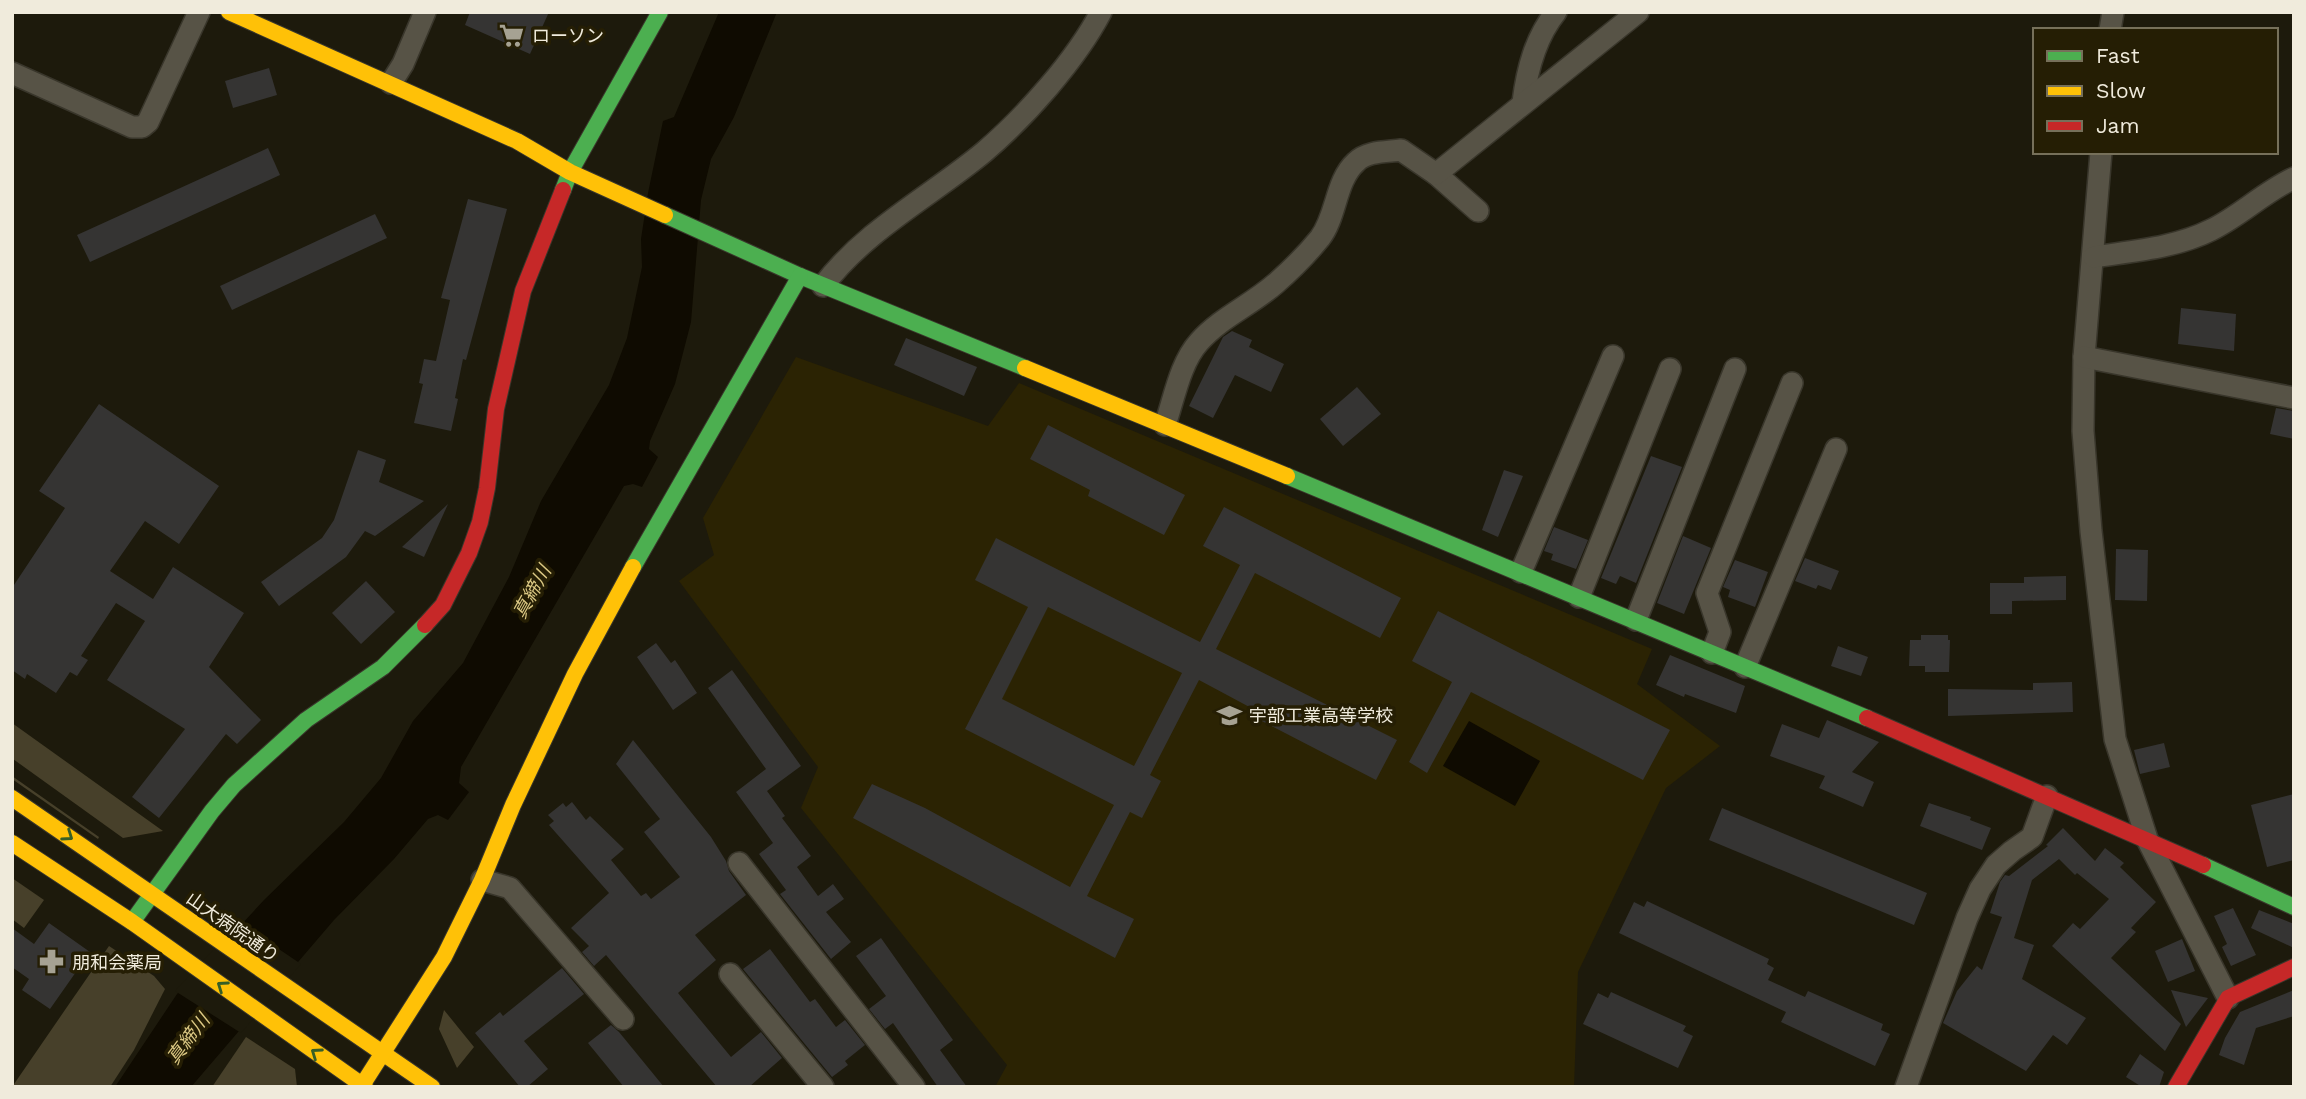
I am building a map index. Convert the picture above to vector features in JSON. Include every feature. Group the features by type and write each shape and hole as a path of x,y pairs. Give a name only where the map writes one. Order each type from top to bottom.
{"street":[{"path":"12,73 132,127 142,127 148,122 198,12"},
{"path":"229,12 517,141 570,172 800,276 1636,620 2147,839 2294,907"},
{"path":"391,83 403,64 425,12"},
{"path":"132,922 212,811 234,785 306,720 383,667 443,605 469,553 480,522 487,488 496,409 523,291 570,172 660,12"},
{"path":"824,286 846,258 983,152 1008,129 1056,78 1092,30 1101,12"},
{"path":"1523,103 1528,69 1541,35 1556,12"},
{"path":"1436,174 1638,12"},
{"path":"1165,425 1187,358 1199,342 1226,318 1275,284 1320,238 1329,223 1346,174 1357,160 1373,153 1401,150 1436,174 1478,211"},
{"path":"2101,154 2084,357 2083,431 2091,531 2115,739 2147,839 2228,998"},
{"path":"2094,257 2170,244 2211,230 2294,178"},
{"path":"12,842 132,922 363,1086 444,957 482,880 513,805 575,674 800,276"},
{"path":"1521,572 1613,356"},
{"path":"2084,357 2294,398"},
{"path":"1579,597 1670,369"},
{"path":"1636,620 1735,369"},
{"path":"1712,653 1720,632 1707,593 1792,383"},
{"path":"1745,667 1836,449"},
{"path":"1906,1087 1980,889 1996,865 2032,837 2047,796"},
{"name":"山大病院通り","path":"12,798 432,1087"},
{"path":"739,863 914,1087"},
{"path":"482,880 510,888 623,1019"},
{"path":"2176,1087 2228,998 2294,967"},
{"path":"730,974 823,1087"}],"shaded area":[{"name":"宇部工業高等学校","path":"796,357 988,426 1019,383 1652,649 1637,684 1720,746 1666,788 1578,972 1574,1087 995,1087 1007,1065 801,808 818,767 679,581 714,555 703,518"},
{"path":"12,723 163,831 123,838 13,759"},
{"path":"12,776 99,837 98,839 12,779"},
{"path":"12,878 44,900 24,928 12,919"},
{"path":"109,946 154,976 165,989 134,1050 110,1087 12,1087"},
{"path":"444,1010 474,1047 457,1068 439,1029"},
{"path":"246,1037 295,1069 297,1087 212,1087"}],"water":[{"name":"真締川","path":"719,12 777,12 734,117 711,159 701,200 691,322 675,384 650,441 649,449 658,457 642,487 633,484 624,486 461,767 459,783 469,792 448,820 438,815 428,819 394,859 334,920 191,1087 115,1087 177,994 264,900 344,822 381,778 413,721 463,663 509,577 541,501 609,385 627,338 642,267 641,239 663,121 674,117"},
{"path":"1469,721 1540,761 1515,806 1443,766"}],"pier":[{"path":"239,922 301,964 241,1033 175,991"}],"building":[{"name":"ローソン","path":"470,12 549,12 530,54 465,25"},
{"path":"269,68 277,95 233,108 225,81"},
{"path":"268,148 280,175 90,262 77,235"},
{"path":"468,199 507,209 466,360 463,359 451,431 414,423 423,384 419,383 424,359 436,361 450,300 441,298"},
{"path":"375,214 387,238 232,310 220,286"},
{"path":"2181,308 2236,314 2234,351 2178,344"},
{"path":"1232,331 1252,340 1249,347 1284,364 1271,392 1235,375 1213,418 1189,406 1223,337"},
{"path":"906,338 977,367 964,396 894,365"},
{"path":"1357,387 1381,414 1343,446 1320,419"},
{"path":"99,404 219,486 179,544 145,521 110,571 153,599 173,567 244,613 209,667 261,720 237,744 226,734 159,818 132,797 185,729 107,680 145,621 116,603 81,656 88,660 77,676 70,672 56,693 27,674 25,679 12,670 12,588 65,508 39,491"},
{"path":"2276,408 2294,411 2294,439 2270,434"},
{"path":"1048,425 1185,495 1164,535 1088,496 1090,490 1030,459"},
{"path":"358,450 386,460 379,482 424,501 375,536 365,531 346,557 279,606 261,582 322,538 334,520"},
{"path":"1651,456 1682,467 1636,583 1620,576 1616,584 1601,578"},
{"path":"1504,470 1523,476 1498,537 1482,530"},
{"path":"448,504 424,557 402,547"},
{"path":"1224,507 1401,598 1380,638 1255,573 1216,649 1397,740 1376,780 1252,716 1255,710 1199,680 1150,775 1161,781 1142,818 1130,812 1087,896 1134,919 1115,958 853,818 872,784 925,808 1070,887 1114,805 965,729 1028,607 975,580 996,538 1200,642 1240,565 1203,546","holes":["1048,607 1182,673 1134,766 1002,699"]},
{"path":"1554,527 1588,540 1576,569 1551,560 1553,554 1544,551"},
{"path":"1683,536 1711,548 1684,614 1657,603"},
{"path":"2116,549 2148,550 2147,601 2115,600"},
{"path":"1805,558 1839,571 1831,590 1818,585 1816,589 1795,581"},
{"path":"1735,560 1768,572 1755,607 1728,597 1730,590 1723,587"},
{"path":"2066,576 2066,600 2012,601 2012,614 1990,614 1990,583 2024,583 2024,577"},
{"path":"366,581 395,612 361,644 332,613"},
{"path":"1438,611 1670,730 1643,780 1471,692 1427,773 1409,762 1452,682 1412,661"},
{"path":"1921,635 1948,635 1949,672 1925,672 1925,666 1909,666 1910,640 1921,640"},
{"path":"656,643 671,663 675,660 697,693 673,710 637,657"},
{"path":"1838,646 1868,657 1861,676 1831,666"},
{"path":"1670,655 1745,686 1736,713 1656,685"},
{"path":"732,670 801,766 767,791 785,816 782,818 811,856 797,867 818,896 833,884 844,899 826,912 851,942 831,959 780,894 786,890 759,854 773,843 736,792 766,769 708,688"},
{"path":"2072,682 2073,712 1948,716 1948,689 2033,690 2033,683"},
{"path":"1827,720 1879,742 1852,772 1874,782 1863,807 1819,788 1825,776 1770,756 1782,724 1819,738"},
{"path":"633,740 711,837 729,871 746,895 695,935 716,960 678,993 731,1057 761,1032 782,1058 749,1087 717,1087 606,955 594,966 582,952 589,946 571,928 609,893 549,825 554,821 548,815 563,803 566,807 572,802 586,820 590,816 624,849 611,860 641,896 646,893 651,899 680,877 644,832 660,819 616,764"},
{"path":"2164,743 2170,767 2140,774 2134,750"},
{"path":"2294,794 2294,860 2267,867 2251,805"},
{"path":"1929,803 1971,817 1970,820 1991,828 1982,850 1920,826"},
{"path":"1722,808 1927,893 1914,925 1709,840"},
{"path":"2063,828 2095,861 2105,848 2124,863 2120,867 2156,902 2131,928 2136,932 2111,958 2181,1024 2165,1051 2052,946 2073,923 2080,929 2109,899 2077,873 2075,875 2059,859 2032,880 2014,938 2034,945 2022,979 2086,1018 2067,1045 2053,1035 2026,1071 1943,1023 1957,991 1977,966 1982,970 2002,917 1990,913 2000,882 2005,875 2009,876 2048,846 2046,845"},
{"path":"1647,901 1769,959 1767,964 1774,968 1768,980 1805,997 1808,991 1883,1024 1881,1030 1890,1034 1875,1066 1781,1022 1786,1012 1619,933 1634,902 1644,907"},
{"path":"2233,908 2256,955 2231,966 2222,947 2227,944 2214,916"},
{"path":"2259,910 2294,924 2294,948 2251,928"},
{"path":"49,923 90,952 50,1009 22,990 29,979 12,967 12,928 34,944"},
{"path":"881,938 953,1040 940,1050 967,1087 938,1087 893,1023 885,1029 869,1009 886,996 856,956"},
{"path":"2182,939 2195,971 2168,982 2155,951"},
{"path":"770,949 810,1002 815,999 836,1027 845,1020 865,1045 845,1061 848,1065 832,1077 743,969"},
{"path":"562,968 584,994 524,1041 548,1069 527,1087 520,1087 475,1033 500,1012 503,1016"},
{"path":"2171,990 2208,998 2186,1027"},
{"path":"2294,990 2294,1016 2256,1028 2244,1065 2219,1055 2240,1012"},
{"path":"1611,992 1686,1026 1683,1031 1693,1036 1678,1068 1583,1024 1598,993 1608,998"},
{"path":"611,1025 664,1087 624,1087 588,1043"},
{"path":"2140,1054 2164,1072 2159,1087 2142,1087 2126,1077"}],"traffic: fast":[{"path":"563,190 570,172 660,12"},
{"path":"665,215 800,276 1025,368"},
{"path":"633,567 800,276"},
{"path":"1287,476 1867,718"},
{"path":"132,922 212,811 234,785 306,720 383,667 425,625"},
{"path":"2203,865 2294,907"}],"traffic: slow":[{"path":"229,12 517,141 570,172 665,215"},
{"path":"1025,368 1287,476"},
{"path":"361,1087 444,957 482,880 513,805 575,674 633,567"},
{"path":"12,798 432,1087"},
{"path":"12,843 132,922 365,1087"}],"traffic: jam":[{"path":"425,625 443,605 469,553 480,522 487,488 496,409 523,291 563,190"},
{"path":"1867,718 2203,865"},
{"path":"2176,1087 2228,998 2294,967"}],"place":[{"name":"ローソン","path":"512,35"},
{"name":"宇部工業高等学校","path":"1229,715"},
{"name":"朋和会薬局","path":"52,962"}]}
